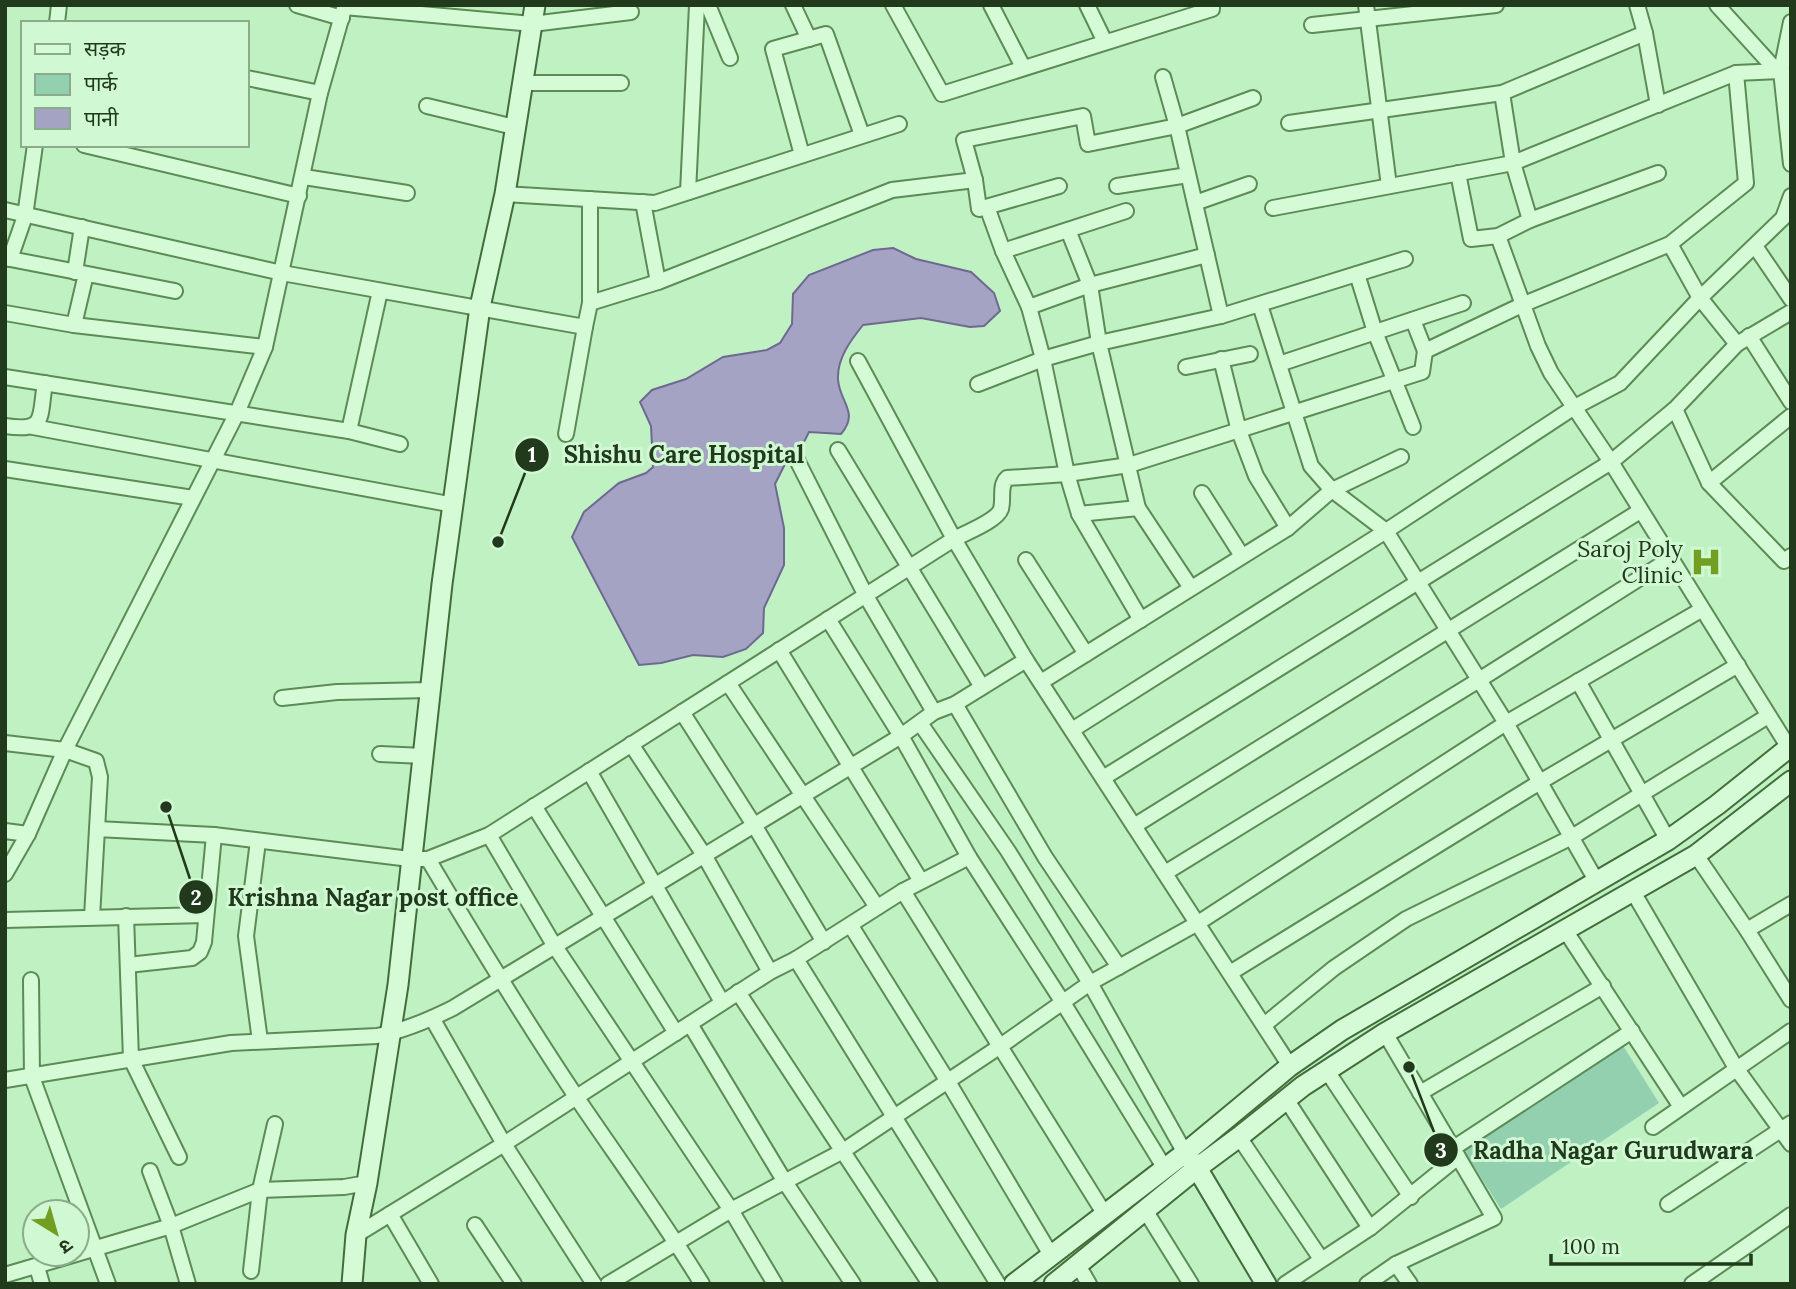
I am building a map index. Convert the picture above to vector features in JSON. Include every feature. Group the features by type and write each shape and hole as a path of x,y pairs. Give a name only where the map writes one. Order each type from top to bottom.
{"main road":[{"path":"352,1284 356,1235 367,1183 419,859 430,690 480,307 505,194 534,15"},
{"path":"1054,1284 1145,1210 1191,1160 1290,1066 1342,1030 1668,840 1717,806 1790,747"},
{"path":"1014,1284 1164,1167 1191,1160 1239,1137 1286,1099 1385,1033 1696,855 1791,781"},
{"path":"1191,1160 1266,1284"}],"street":[{"path":"298,5 344,10 534,15 631,12"},
{"path":"688,192 697,5"},
{"path":"708,5 730,58"},
{"path":"793,5 809,39"},
{"path":"893,5 942,94 1212,9 1212,5"},
{"path":"991,5 1023,67"},
{"path":"1087,5 1105,42"},
{"path":"1312,25 1367,12 1496,5"},
{"path":"1637,5 1658,105"},
{"path":"1717,5 1783,74"},
{"path":"5,874 28,834 65,750 237,413 265,347 304,177 320,93 344,10"},
{"path":"1367,12 1389,186"},
{"path":"1791,22 1783,74 1791,164"},
{"path":"1289,123 1502,93 1645,33"},
{"path":"802,155 773,50 826,34 862,135"},
{"path":"1273,208 1513,163 1736,73 1783,74"},
{"path":"1425,351 1524,304 1670,244 1746,183 1736,73"},
{"path":"1163,77 1221,316"},
{"path":"248,78 320,93"},
{"path":"522,83 621,83"},
{"path":"1502,93 1513,163 1530,220"},
{"path":"1059,186 979,209 975,180 964,140 1083,116 1088,144 1177,126 1253,98"},
{"path":"427,107 514,127"},
{"path":"505,194 655,202 899,124"},
{"path":"36,147 24,216 8,259 175,291"},
{"path":"92,147 299,196"},
{"path":"1458,173 1471,239 1498,236 1530,220 1658,173"},
{"path":"1117,186 1188,176"},
{"path":"304,177 407,193"},
{"path":"590,303 658,282 892,190 975,180"},
{"path":"1195,203 1249,184"},
{"path":"1072,730 1386,531 1573,408 1620,383 1700,298 1755,246 1787,223 1791,196"},
{"path":"566,434 590,303 590,199"},
{"path":"643,202 658,282"},
{"path":"987,206 1003,251 1029,307 1043,359 1067,474 1079,514 1140,620"},
{"path":"5,210 282,274 585,327"},
{"path":"1003,251 1125,211"},
{"path":"74,324 82,228"},
{"path":"1068,230 1090,285 1099,343 1138,508 1191,588"},
{"path":"1498,236 1538,346 1551,373 1611,462 1701,610 1790,747"},
{"path":"1670,244 1700,298 1743,340 1791,402"},
{"path":"1755,246 1791,299"},
{"path":"1029,307 1090,285 1207,255"},
{"path":"978,384 1043,359 1099,343 1221,316 1405,259"},
{"path":"1357,274 1375,332 1413,427"},
{"path":"349,431 380,291"},
{"path":"1279,363 1463,303"},
{"path":"1260,305 1311,466 1332,490 1386,531 1506,723 1597,882"},
{"path":"1103,778 1611,462 1675,409 1743,340 1791,312"},
{"path":"5,313 265,347"},
{"path":"97,829 214,835 419,859 489,835 908,568 998,514 1003,484 1007,478 1067,474 1129,465 1423,372 1425,351 1412,320"},
{"path":"1186,367 1250,354"},
{"path":"1221,359 1239,431 1255,476 1288,528"},
{"path":"859,361 954,539 1026,660 1290,1066"},
{"path":"5,377 349,431 400,444"},
{"path":"33,427 39,421 45,383"},
{"path":"1675,409 1709,483 1784,561 1791,556"},
{"path":"1709,483 1791,416"},
{"path":"5,426 24,429 33,427 454,505"},
{"path":"838,450 982,687"},
{"path":"1041,682 1288,528 1332,490 1401,457"},
{"path":"797,460 866,596 934,712"},
{"path":"5,469 192,498"},
{"path":"1202,492 1242,556"},
{"path":"1079,514 1138,508"},
{"path":"1134,826 1640,511"},
{"path":"1165,873 1670,559"},
{"path":"1026,560 1086,654"},
{"path":"608,1284 676,1241 843,1151 1090,983 1198,923 1506,723 1701,610"},
{"path":"828,619 901,736 969,857 1164,1167"},
{"path":"779,650 921,881"},
{"path":"5,1080 231,1043 390,1034 432,1018 901,736 934,712 955,704 1026,660"},
{"path":"1230,973 1540,782 1738,665"},
{"path":"1578,681 1668,840"},
{"path":"728,683 877,907"},
{"path":"282,698 337,692 430,690"},
{"path":"955,704 1045,857 1119,967"},
{"path":"681,712 754,825 824,942"},
{"path":"1264,1025 1334,968 1406,919 1572,837 1768,716"},
{"path":"920,723 1008,851 1090,983 1191,1160"},
{"path":"5,743 65,750 96,761 100,777 92,917"},
{"path":"631,744 704,855 770,972"},
{"path":"380,754 424,756"},
{"path":"589,771 722,1002"},
{"path":"534,806 676,1033"},
{"path":"5,831 28,834"},
{"path":"128,965 191,958 200,953 214,835"},
{"path":"489,835 554,945 731,1210 775,1284"},
{"path":"258,841 246,936 260,1041"},
{"path":"1696,855 1748,930 1791,1000"},
{"path":"356,1235 577,1098 770,972 851,926 903,891 969,857"},
{"path":"419,859 577,1098 676,1241 702,1284"},
{"path":"1632,890 1736,1069 1786,1126 1791,1144"},
{"path":"903,891 1104,1213"},
{"path":"1748,930 1791,904"},
{"path":"5,920 206,915"},
{"path":"126,916 131,1059 179,1157"},
{"path":"851,926 1051,1255"},
{"path":"1565,930 1681,1107"},
{"path":"796,959 998,1284"},
{"path":"31,980 32,1077 108,1284"},
{"path":"1420,1093 1603,986"},
{"path":"738,992 930,1284"},
{"path":"432,1018 504,1144 594,1284"},
{"path":"690,1024 785,1182 853,1284"},
{"path":"1285,1284 1370,1228 1411,1197 1455,1153 1632,1031"},
{"path":"1653,1127 1791,1031"},
{"path":"1371,1282 1396,1264 1494,1218 1385,1033"},
{"path":"1327,1071 1411,1197"},
{"path":"1286,1099 1370,1228"},
{"path":"251,1271 260,1190 275,1124"},
{"path":"1668,1204 1786,1126"},
{"path":"1239,1137 1321,1259"},
{"path":"150,1171 171,1226 188,1284"},
{"path":"91,1251 171,1226 260,1190 344,1187 367,1183"},
{"path":"1145,1210 1191,1284"},
{"path":"390,1214 431,1284"},
{"path":"1693,1283 1791,1215"},
{"path":"475,1224 514,1284"},
{"path":"1396,1264 1410,1284"},
{"path":"1078,1265 1089,1284"},
{"path":"5,1275 33,1268"}],"green space":[{"path":"1622,1044 1659,1103 1501,1209 1464,1151"}],"water":[{"path":"893,248 916,259 971,272 994,293 1000,311 984,326 970,327 921,318 863,325 846,350 838,371 839,387 849,413 846,426 841,434 809,432 784,466 775,484 784,528 784,565 764,608 763,633 746,649 723,657 693,655 639,665 572,537 584,512 619,483 646,473 653,467 651,426 640,402 652,390 686,379 723,357 767,350 780,343 792,324 793,294 809,275 873,250"}],"place":[{"name":"Shishu Care Hospital","path":"498,542"},
{"name":"Saroj Poly Clinic","path":"1706,562"},
{"name":"Krishna Nagar post office","path":"166,807"},
{"name":"Radha Nagar Gurudwara","path":"1409,1067"}]}
